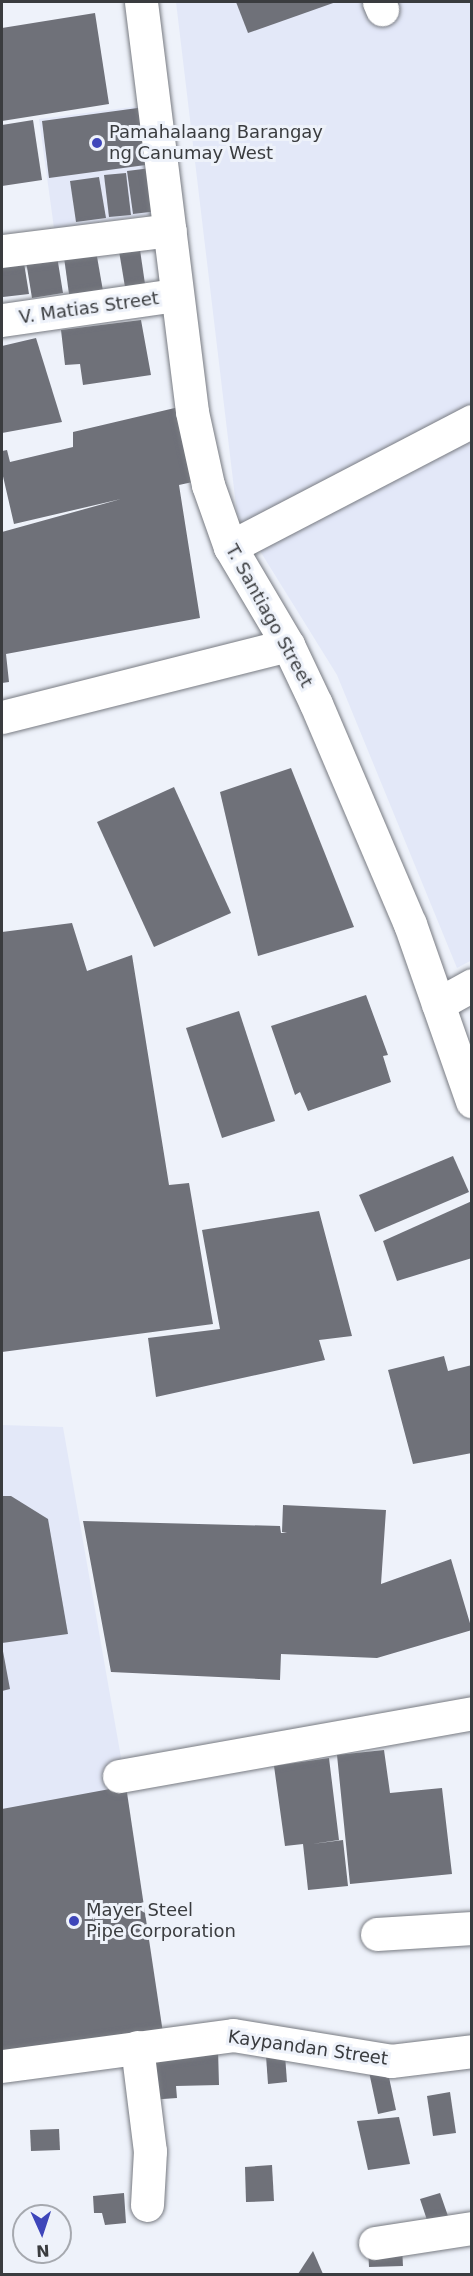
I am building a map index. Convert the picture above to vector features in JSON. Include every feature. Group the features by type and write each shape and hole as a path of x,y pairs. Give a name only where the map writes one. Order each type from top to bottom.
{"street":[{"name":"T. Santiago Street","path":"141,2 176,295 200,449 230,548 288,645 410,924 471,1101"},
{"path":"2,251 170,230"},
{"name":"V. Matias Street","path":"2,320 176,295"},
{"path":"230,548 471,421"},
{"path":"2,717 288,645"},
{"path":"438,1004 471,985"},
{"path":"119,1776 471,1713"},
{"path":"377,1934 471,1928"},
{"name":"Kaypandan Street","path":"2,2066 137,2046 233,2035 391,2061 471,2051"},
{"path":"137,2046 150,2151 147,2205"},
{"path":"375,2243 471,2228"}],"shaded area":[{"path":"176,2 471,2 472,960 457,968 337,675 237,514"},
{"path":"148,105 163,213 54,228 39,119"},
{"name":"Mayer Steel Pipe Corporation","path":"2,1425 63,1427 126,1786 2,2053"}],"building":[{"path":"236,2 336,2 248,33"},
{"path":"95,13 109,104 2,121 2,28"},
{"name":"Pamahalaang Barangay ng Canumay West","path":"145,107 153,164 49,178 42,121"},
{"path":"33,120 42,180 2,186 2,125"},
{"path":"151,168 158,211 133,214 127,171"},
{"path":"126,173 131,215 109,217 104,175"},
{"path":"99,177 106,218 76,222 70,181"},
{"path":"139,243 145,284 125,287 118,245"},
{"path":"95,245 103,291 69,294 63,250"},
{"path":"56,250 63,293 32,298 25,255"},
{"path":"23,257 29,294 3,297 2,260"},
{"path":"141,320 151,375 83,385 80,364 65,365 61,330"},
{"path":"36,338 62,422 2,433 2,346"},
{"path":"179,407 197,481 179,485 200,618 6,654 9,682 2,683 2,532 121,499 14,524 2,472 2,451 7,450 10,462 73,447 73,432"},
{"path":"291,768 354,927 258,956 220,792"},
{"path":"174,787 231,913 154,947 97,822"},
{"path":"72,923 87,971 132,955 169,1185 189,1183 213,1324 2,1352 2,932"},
{"path":"366,995 388,1055 383,1056 391,1082 308,1111 300,1092 295,1095 271,1026"},
{"path":"239,1011 275,1121 222,1138 186,1028"},
{"path":"453,1156 469,1192 375,1232 359,1195"},
{"path":"472,1201 472,1258 397,1281 383,1241"},
{"path":"319,1211 352,1336 319,1340 325,1360 156,1397 148,1338 220,1329 202,1230"},
{"path":"444,1356 448,1371 472,1365 472,1453 413,1464 388,1370"},
{"path":"2,1496 11,1496 48,1519 68,1634 2,1643"},
{"path":"283,1505 386,1510 381,1584 451,1559 472,1630 377,1658 281,1654 280,1680 111,1672 83,1521 280,1526 281,1533 287,1533 282,1532"},
{"path":"2,1646 10,1689 2,1691"},
{"path":"384,1750 390,1793 442,1788 452,1874 350,1884 337,1755"},
{"path":"329,1758 339,1840 312,1844 343,1840 348,1886 308,1890 303,1844 285,1846 274,1766"},
{"name":"Mayer Steel Pipe Corporation","path":"126,1786 163,2033 2,2053 2,1809"},
{"path":"218,2049 219,2085 176,2086 177,2098 149,2100 146,2056"},
{"path":"285,2055 287,2082 268,2084 266,2056"},
{"path":"387,2068 396,2110 378,2114 369,2072"},
{"path":"450,2092 456,2133 433,2136 427,2096"},
{"path":"399,2117 410,2164 368,2170 357,2121"},
{"path":"59,2129 60,2150 31,2151 30,2130"},
{"path":"272,2165 274,2201 246,2202 245,2167"},
{"path":"124,2193 126,2223 105,2225 102,2213 94,2213 93,2196"},
{"path":"440,2193 448,2216 428,2223 420,2199"},
{"path":"368,2248 402,2248 403,2266 369,2267"},
{"path":"313,2251 323,2274 298,2274"}],"place":[{"name":"Pamahalaang Barangay ng Canumay West","path":"97,143"},
{"name":"Mayer Steel Pipe Corporation","path":"74,1921"}]}
